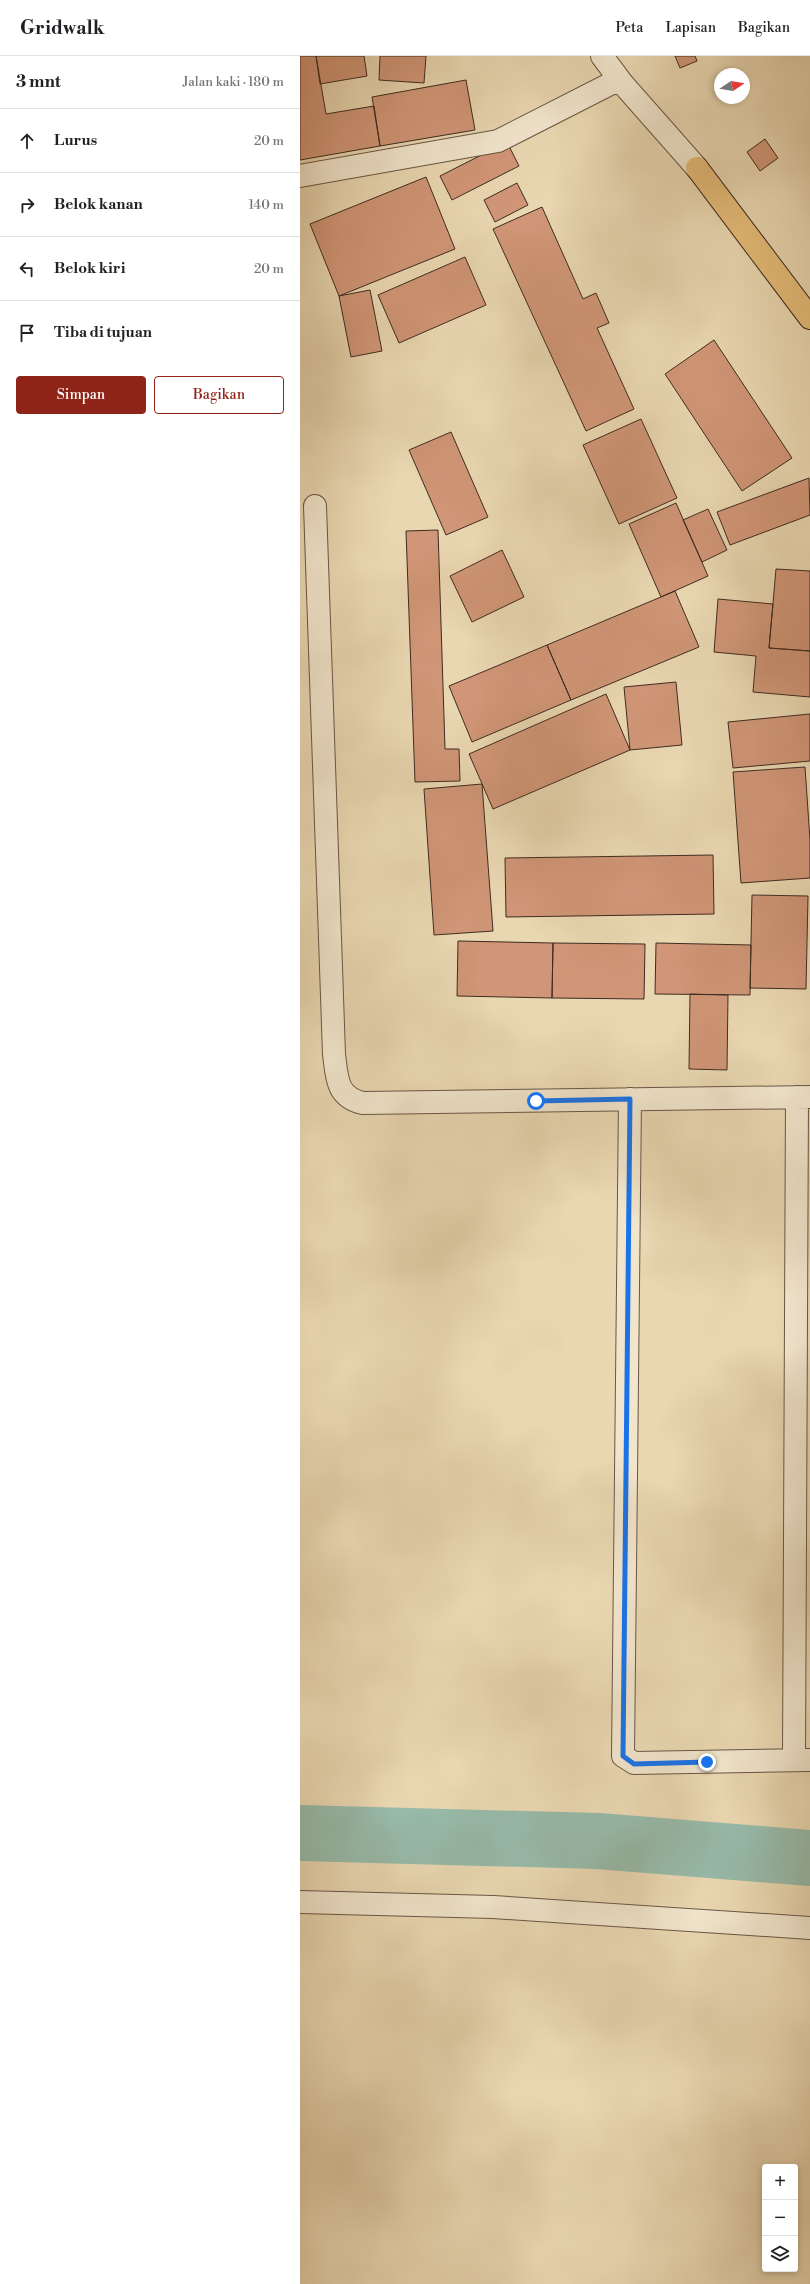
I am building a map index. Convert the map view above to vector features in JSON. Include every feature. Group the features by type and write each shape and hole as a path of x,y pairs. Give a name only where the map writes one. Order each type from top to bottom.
{"main road":[{"path":"697,168 810,294"},
{"path":"697,168 810,318"}],"street":[{"path":"602,56 617,83 697,168"},
{"path":"300,176 498,141 617,83"},
{"path":"314,506 334,1054 338,1083 344,1093 352,1100 363,1103 630,1099 804,1097 802,1760 634,1764 623,1756 630,1099"},
{"path":"300,1902 493,1907 810,1928"}],"building":[{"path":"300,56 316,56 326,114 374,106 380,146 300,160"},
{"path":"316,56 364,56 367,76 320,84"},
{"path":"380,56 426,56 424,83 379,80"},
{"path":"675,56 695,56 697,61 680,68"},
{"path":"466,80 475,130 380,146 372,97"},
{"path":"765,139 778,158 760,171 747,152"},
{"path":"507,142 519,166 452,200 440,176"},
{"path":"426,177 455,249 339,296 310,224"},
{"path":"517,183 528,205 495,222 484,200"},
{"path":"542,207 583,299 596,293 609,323 597,328 634,409 586,431 493,229"},
{"path":"465,257 486,305 399,343 378,295"},
{"path":"370,290 382,351 351,357 339,296"},
{"path":"714,340 792,458 742,491 665,374"},
{"path":"641,419 677,498 619,524 583,445"},
{"path":"451,432 488,517 446,535 409,450"},
{"path":"809,478 810,515 730,545 717,512"},
{"path":"676,503 708,576 661,597 629,524"},
{"path":"708,509 727,550 702,562 683,520"},
{"path":"438,530 445,749 459,749 460,781 415,782 406,531"},
{"path":"502,550 524,597 472,622 450,576"},
{"path":"776,569 810,571 810,651 769,648"},
{"path":"675,591 699,647 571,700 547,645"},
{"path":"718,599 773,604 769,648 810,651 810,697 753,692 756,656 714,652"},
{"path":"547,645 571,700 472,742 449,686"},
{"path":"676,682 682,745 630,750 624,687"},
{"path":"606,694 630,750 493,809 469,754"},
{"path":"810,714 810,761 733,768 728,722"},
{"path":"805,767 810,840 810,878 741,883 733,772"},
{"path":"482,784 493,931 434,935 424,789"},
{"path":"713,855 714,914 506,917 505,858"},
{"path":"752,895 808,896 806,989 750,988"},
{"path":"458,941 553,943 552,998 457,996"},
{"path":"553,943 645,944 644,999 552,998"},
{"path":"656,943 751,945 750,995 655,994"},
{"path":"690,994 728,995 727,1070 689,1069"}],"waterway":[{"path":"300,1833 598,1841 810,1858"}],"route":[{"path":"536,1101 630,1099 623,1756 627,1761 634,1764 707,1762"}]}
